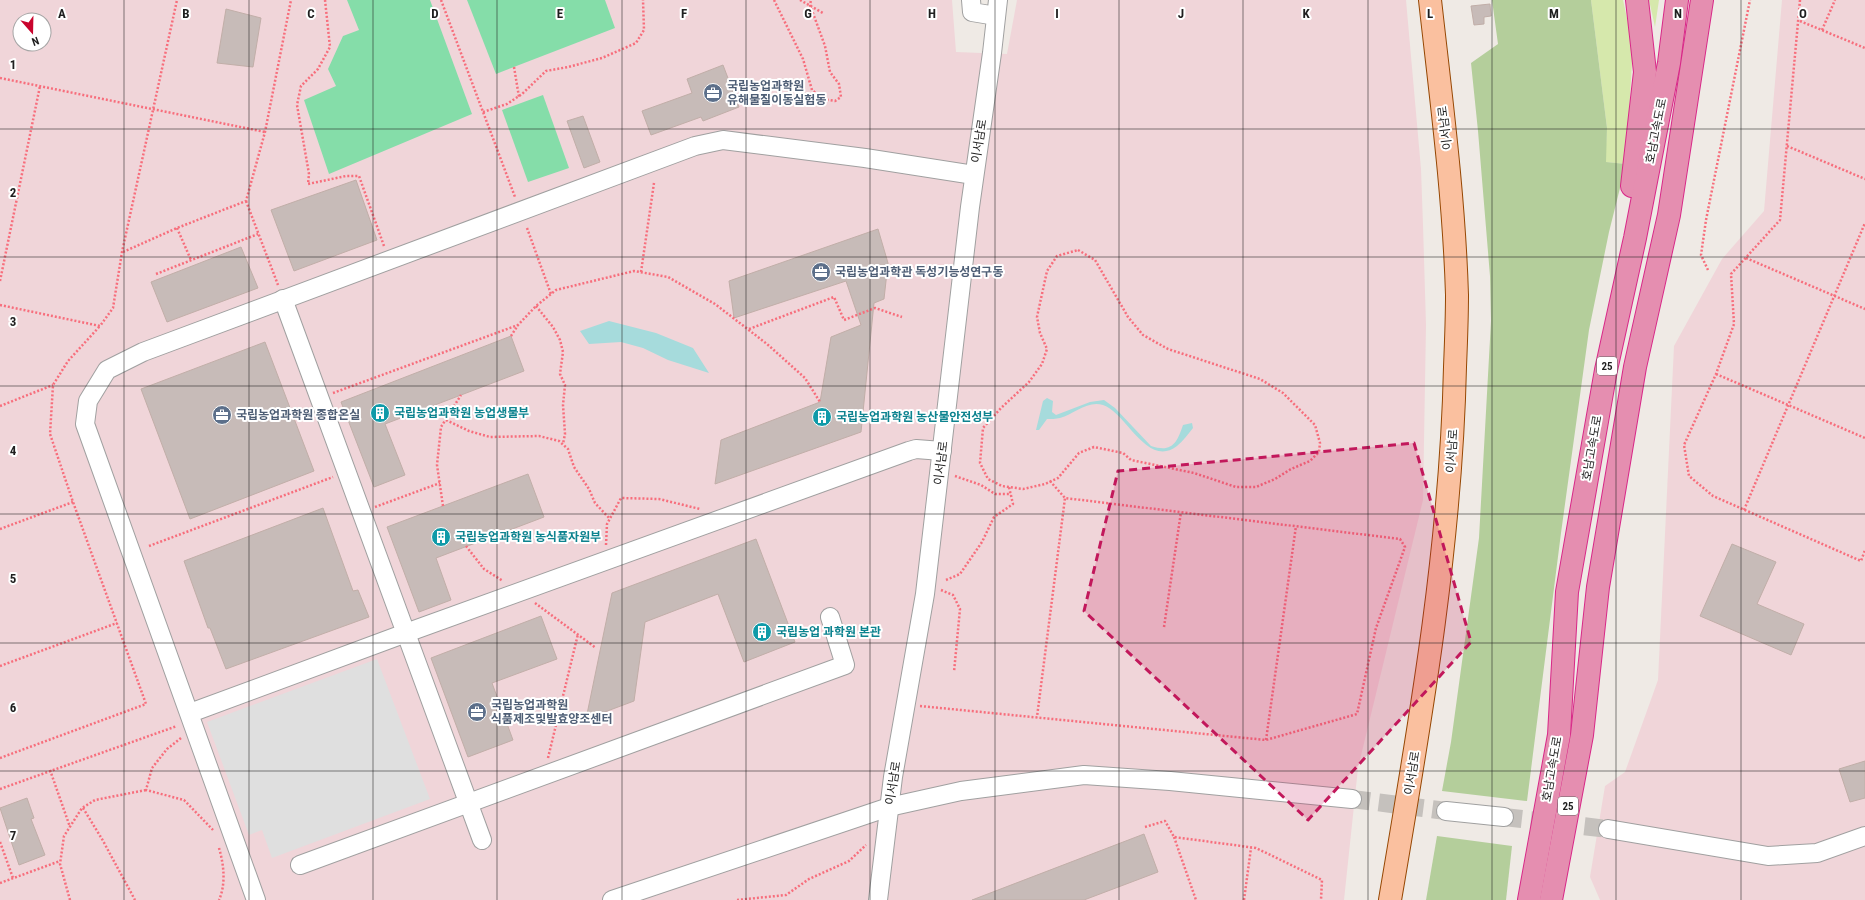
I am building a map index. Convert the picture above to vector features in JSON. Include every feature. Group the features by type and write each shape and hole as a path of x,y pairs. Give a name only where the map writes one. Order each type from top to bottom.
{"highway":[{"path":"1635,238 1626,235 1645,72 1637,0"},
{"name":"호남고속도로","path":"1529,900 1559,735 1567,592 1606,370 1635,238 1669,63 1677,0"},
{"name":"호남고속도로","path":"1551,900 1582,735 1598,587 1635,366 1669,215 1702,0"}],"main road":[{"name":"이서남로","path":"1390,900 1412,775 1442,564 1453,437 1457,295 1448,156 1430,0"}],"lane":[{"path":"970,0 972,12 997,8"},
{"name":"이서남로","path":"878,900 889,807 926,585 974,174 992,53 997,8"},
{"path":"256,900 189,723 86,424 88,401 107,370 143,352 695,146 723,140 865,158 974,174"},
{"path":"284,299 482,840"},
{"path":"189,723 406,633 909,451 916,449 942,451"},
{"path":"300,866 846,664 830,617"},
{"path":"612,900 889,807 960,791 1084,776 1170,781 1352,799"},
{"path":"1446,811 1504,818"},
{"path":"1608,829 1768,856 1817,853 1865,836"}],"path":[{"path":"0,758 146,704 50,434 53,385 68,361 100,326 113,308 122,252 177,0"},
{"path":"284,299 246,201 265,132 291,0"},
{"path":"325,0 330,47 318,69 301,86 297,105 309,174 308,184 346,176 359,176 385,248"},
{"path":"441,0 516,199"},
{"path":"483,112 507,104 519,97 546,71 602,58 636,43 644,30 643,0"},
{"path":"774,0 803,59 812,90 823,99 835,101 841,97 839,84 830,72 825,46 810,5 811,0"},
{"path":"800,0 823,13"},
{"path":"1708,270 1702,255 1706,220 1750,0"},
{"path":"1800,0 1800,20 1780,220 1731,274 1734,324 1716,374 1684,445 1689,476 1713,496 1861,561 1865,550"},
{"path":"1822,30 1834,0"},
{"path":"1800,20 1865,48"},
{"path":"514,68 519,97"},
{"path":"0,78 265,132"},
{"path":"0,281 40,86"},
{"path":"1788,146 1865,179"},
{"path":"641,272 654,183"},
{"path":"122,252 177,228 246,201"},
{"path":"1744,510 1865,223"},
{"path":"177,228 191,260"},
{"path":"527,228 551,294"},
{"path":"156,274 258,234"},
{"path":"1078,250 1095,260 1128,317 1143,334 1168,349 1260,379 1283,394 1315,425 1320,442 1319,452 1310,461 1256,487 1236,487 1194,473 1131,460 1123,453 1094,446 1078,453 1058,478 1023,489 1009,487 1002,486 988,479 980,463 983,428 1001,408 1029,382 1042,364 1047,350 1040,333 1037,317 1047,271 1057,256 1078,250"},
{"path":"1746,258 1865,309"},
{"path":"511,336 518,325 536,306 556,290 634,271 668,277 715,304 748,330 805,378 820,402"},
{"path":"748,330 834,297 844,320 875,308 902,317"},
{"path":"0,305 100,326"},
{"path":"536,306 557,334 563,352 560,374 565,386 563,405 565,434 563,444"},
{"path":"320,398 518,325"},
{"path":"1716,374 1865,438"},
{"path":"0,406 53,385"},
{"path":"444,506 437,465 442,427 461,395"},
{"path":"446,420 469,431 490,437 539,436 559,441 568,449 574,467 589,489 595,503 610,518"},
{"path":"149,546 347,472"},
{"path":"955,476 981,485 995,494 1011,494"},
{"path":"906,704 1266,740 1357,714 1376,628 1405,547 1400,539 1065,498 1050,481"},
{"path":"362,512 440,483"},
{"path":"946,580 960,574 982,542 994,517 1013,504 1009,487"},
{"path":"605,561 606,524 621,498 659,499 701,509"},
{"path":"1037,717 1065,498"},
{"path":"0,529 73,502"},
{"path":"1164,627 1181,512"},
{"path":"1266,740 1296,526"},
{"path":"466,546 484,569 520,592 596,648"},
{"path":"926,585 953,595 960,609 954,672"},
{"path":"0,666 117,623"},
{"path":"544,776 578,634"},
{"path":"0,789 50,770 189,723"},
{"path":"146,790 152,768 189,723"},
{"path":"50,770 70,827"},
{"path":"70,900 60,864 64,836 82,808 95,800 146,790 184,800 212,828 214,835"},
{"path":"82,808 102,839 135,900"},
{"path":"1145,827 1165,820 1174,837 1196,900"},
{"path":"1174,837 1256,848 1322,880 1321,900"},
{"path":"0,842 13,878"},
{"path":"217,842 224,863 222,892 219,900"},
{"path":"737,900 786,895 809,879 849,861 866,845"},
{"path":"1244,900 1251,848"},
{"path":"0,883 60,860"}],"highlighted area":[{"path":"1414,443 1471,642 1308,820 1084,611 1118,471"}],"shaded area":[{"path":"0,0 952,0 956,52 1007,54 1017,0 1406,0 1421,169 1423,225 1426,325 1423,500 1358,768 1344,900 0,900"},
{"path":"1782,0 1865,0 1865,900 1600,900 1590,877 1605,786 1625,772 1658,680 1674,346 1722,259 1764,211"},
{"path":"377,659 430,799 272,858 262,830 249,835 207,722"}],"green space":[{"path":"347,0 430,0 472,114 329,174 304,100 336,86 328,69 343,36 359,30"},
{"path":"467,0 605,0 615,28 496,74"},
{"path":"1492,0 1591,0 1607,128 1606,162 1626,164 1609,232 1589,330 1561,533 1527,801 1442,791 1451,742 1479,538 1491,321 1490,276 1471,63 1498,44"},
{"path":"1591,0 1623,0 1633,46 1626,164 1605,162 1607,128"},
{"path":"1649,0 1659,0 1655,27"},
{"path":"543,95 569,168 528,182 502,110"},
{"path":"1437,836 1512,846 1506,900 1426,900"}],"water":[{"path":"609,321 656,333 693,348 709,373 668,360 643,348 621,342 589,344 580,331"},
{"path":"1047,398 1053,401 1052,412 1056,415 1090,402 1104,400 1115,408 1151,446 1158,448 1173,445 1183,425 1192,423 1193,428 1177,446 1166,451 1156,450 1146,445 1137,437 1112,410 1103,405 1092,404 1060,418 1047,419 1039,430 1036,430 1043,401"}],"building":[{"path":"1490,4 1491,16 1484,17 1484,24 1474,25 1471,6"},
{"path":"226,9 261,18 253,67 217,63"},
{"path":"723,65 739,107 703,121 701,117 651,135 642,111 692,93 687,79"},
{"path":"583,116 600,162 584,168 567,121"},
{"path":"356,180 377,240 294,271 271,210"},
{"path":"878,229 888,263 884,299 874,303 861,432 715,484 721,440 820,402 831,337 861,325 846,281 734,318 729,281"},
{"path":"241,247 258,288 167,322 151,282"},
{"name":"국립농업과학원 농업생물부","path":"511,336 524,371 385,424 405,475 374,487 341,402"},
{"name":"국립농업과학원 종합온실","path":"265,342 314,471 190,519 141,389"},
{"name":"국립농업과학원 농식품자원부","path":"528,474 544,517 436,558 451,600 419,612 387,527"},
{"path":"323,508 353,591 358,590 369,617 226,669 210,628 208,628 184,561"},
{"name":"국립농업 과학원 본관","path":"756,539 795,642 744,662 718,594 645,622 634,701 586,719 612,593"},
{"path":"1732,544 1776,562 1757,604 1804,624 1791,655 1700,616"},
{"name":"국립농업과학원 식품제조및발효양조센터","path":"541,616 557,659 492,683 513,740 468,757 431,658"},
{"path":"1865,761 1865,798 1850,802 1839,769"},
{"path":"27,798 34,818 31,819 45,855 19,865 0,808"},
{"path":"1144,834 1158,872 1084,900 972,900"}],"tunnel":[{"path":"1352,799 1446,811"},
{"path":"1504,817 1608,829"}],"place":[{"name":"국립농업과학원 유해물질이동실험동","path":"713,93"},
{"name":"국립농업과학관 독성기능성연구동","path":"821,272"},
{"name":"국립농업과학원 농업생물부","path":"380,413"},
{"name":"국립농업과학원 종합온실","path":"222,415"},
{"name":"국립농업과학원 농산물안전성부","path":"822,417"},
{"name":"국립농업과학원 농식품자원부","path":"441,537"},
{"name":"국립농업 과학원 본관","path":"762,632"},
{"name":"국립농업과학원 식품제조및발효양조센터","path":"477,712"}]}
